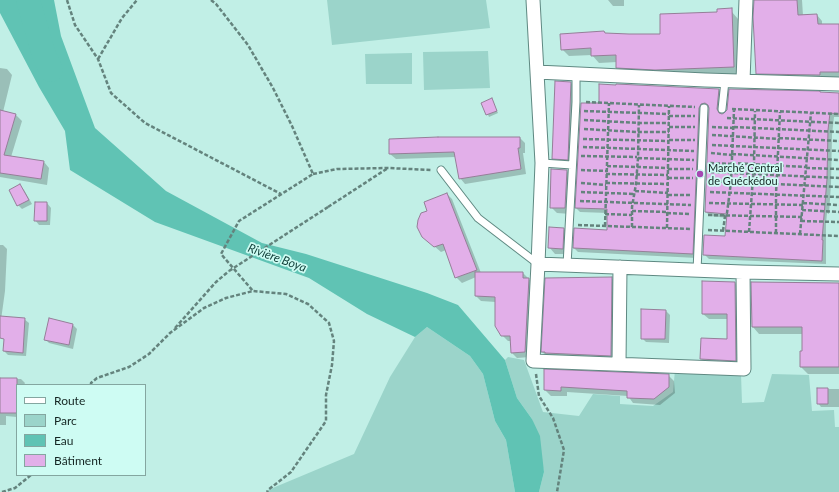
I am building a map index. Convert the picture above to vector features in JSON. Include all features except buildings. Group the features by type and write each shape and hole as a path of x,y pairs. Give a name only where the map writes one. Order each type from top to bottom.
{"street":[{"path":"533,0 542,163 533,361 744,369 743,272"},
{"path":"744,81 746,0"},
{"path":"537,72 839,84"},
{"path":"538,264 697,271 839,274"},
{"path":"619,364 620,267"}],"lane":[{"path":"568,265 576,74"},
{"path":"722,109 725,80"},
{"path":"697,271 704,108"},
{"path":"542,163 572,167"},
{"path":"441,170 478,218 538,264"}],"path":[{"path":"67,0 75,25 98,59 110,93 145,123 280,194"},
{"path":"98,59 122,18 137,0"},
{"path":"211,0 216,4 248,45 292,126 313,174"},
{"path":"605,226 609,103"},
{"path":"632,227 632,211 638,158 639,105"},
{"path":"667,228 669,106"},
{"path":"723,231 731,182 734,110"},
{"path":"749,232 754,164 755,110"},
{"path":"575,111 704,116"},
{"path":"776,233 775,204 780,112"},
{"path":"800,234 811,113"},
{"path":"726,118 839,123"},
{"path":"575,120 669,123"},
{"path":"733,127 839,132"},
{"path":"574,129 669,132"},
{"path":"573,146 669,150 703,144 733,136 839,141"},
{"path":"574,138 669,141 733,146 839,151"},
{"path":"703,144 732,154 839,160"},
{"path":"573,156 669,159 731,182 839,187"},
{"path":"572,167 637,175 668,176 732,164 839,169"},
{"path":"607,166 839,178"},
{"path":"90,384 97,378 129,367 149,354 216,282 229,271 388,168"},
{"path":"253,291 221,254 239,221 280,194 313,174 337,169 388,168 441,170"},
{"path":"572,183 668,184"},
{"path":"571,192 635,192 668,194 728,204 839,205"},
{"path":"571,200 668,204 729,193 751,192 839,197"},
{"path":"802,210 839,212"},
{"path":"632,211 725,216 802,217"},
{"path":"605,214 632,215"},
{"path":"801,221 839,222"},
{"path":"170,333 204,308 226,298 253,291 286,294 308,304 329,323 334,342 332,366 326,395 326,421 291,472 267,492"},
{"path":"534,361 539,396 553,418 564,450 557,492"},
{"path":"2,492 14,488 30,476"}],"green space":[{"path":"327,0 486,0 490,28 332,45"},
{"path":"488,51 490,88 424,90 423,52"},
{"path":"412,53 412,84 366,84 365,54"},
{"path":"427,327 470,356 483,374 495,421 506,440 515,492 267,492 268,490 354,454 390,377 415,337"},
{"path":"508,357 524,360 543,412 579,416 593,394 620,396 620,404 653,406 673,392 675,370 741,374 742,403 764,402 772,374 809,375 812,411 834,410 835,427 839,427 839,492 539,492 544,472 532,419 517,398 505,360"}],"water":[{"path":"0,0 19,0 39,40 43,40 44,36 39,0 54,0 61,36 95,128 166,191 262,243 306,254 427,293 458,305 505,360 517,398 532,419 540,436 544,472 539,492 515,492 506,440 495,421 483,374 470,356 427,327 415,337 367,314 309,278 155,222 70,170 65,131 39,87 0,13"}],"waterway":[{"name":"Rivière Boya","path":"28,0 44,55 51,70"}],"place":[{"name":"Marché Central de Guéckédou","path":"700,174"}]}
